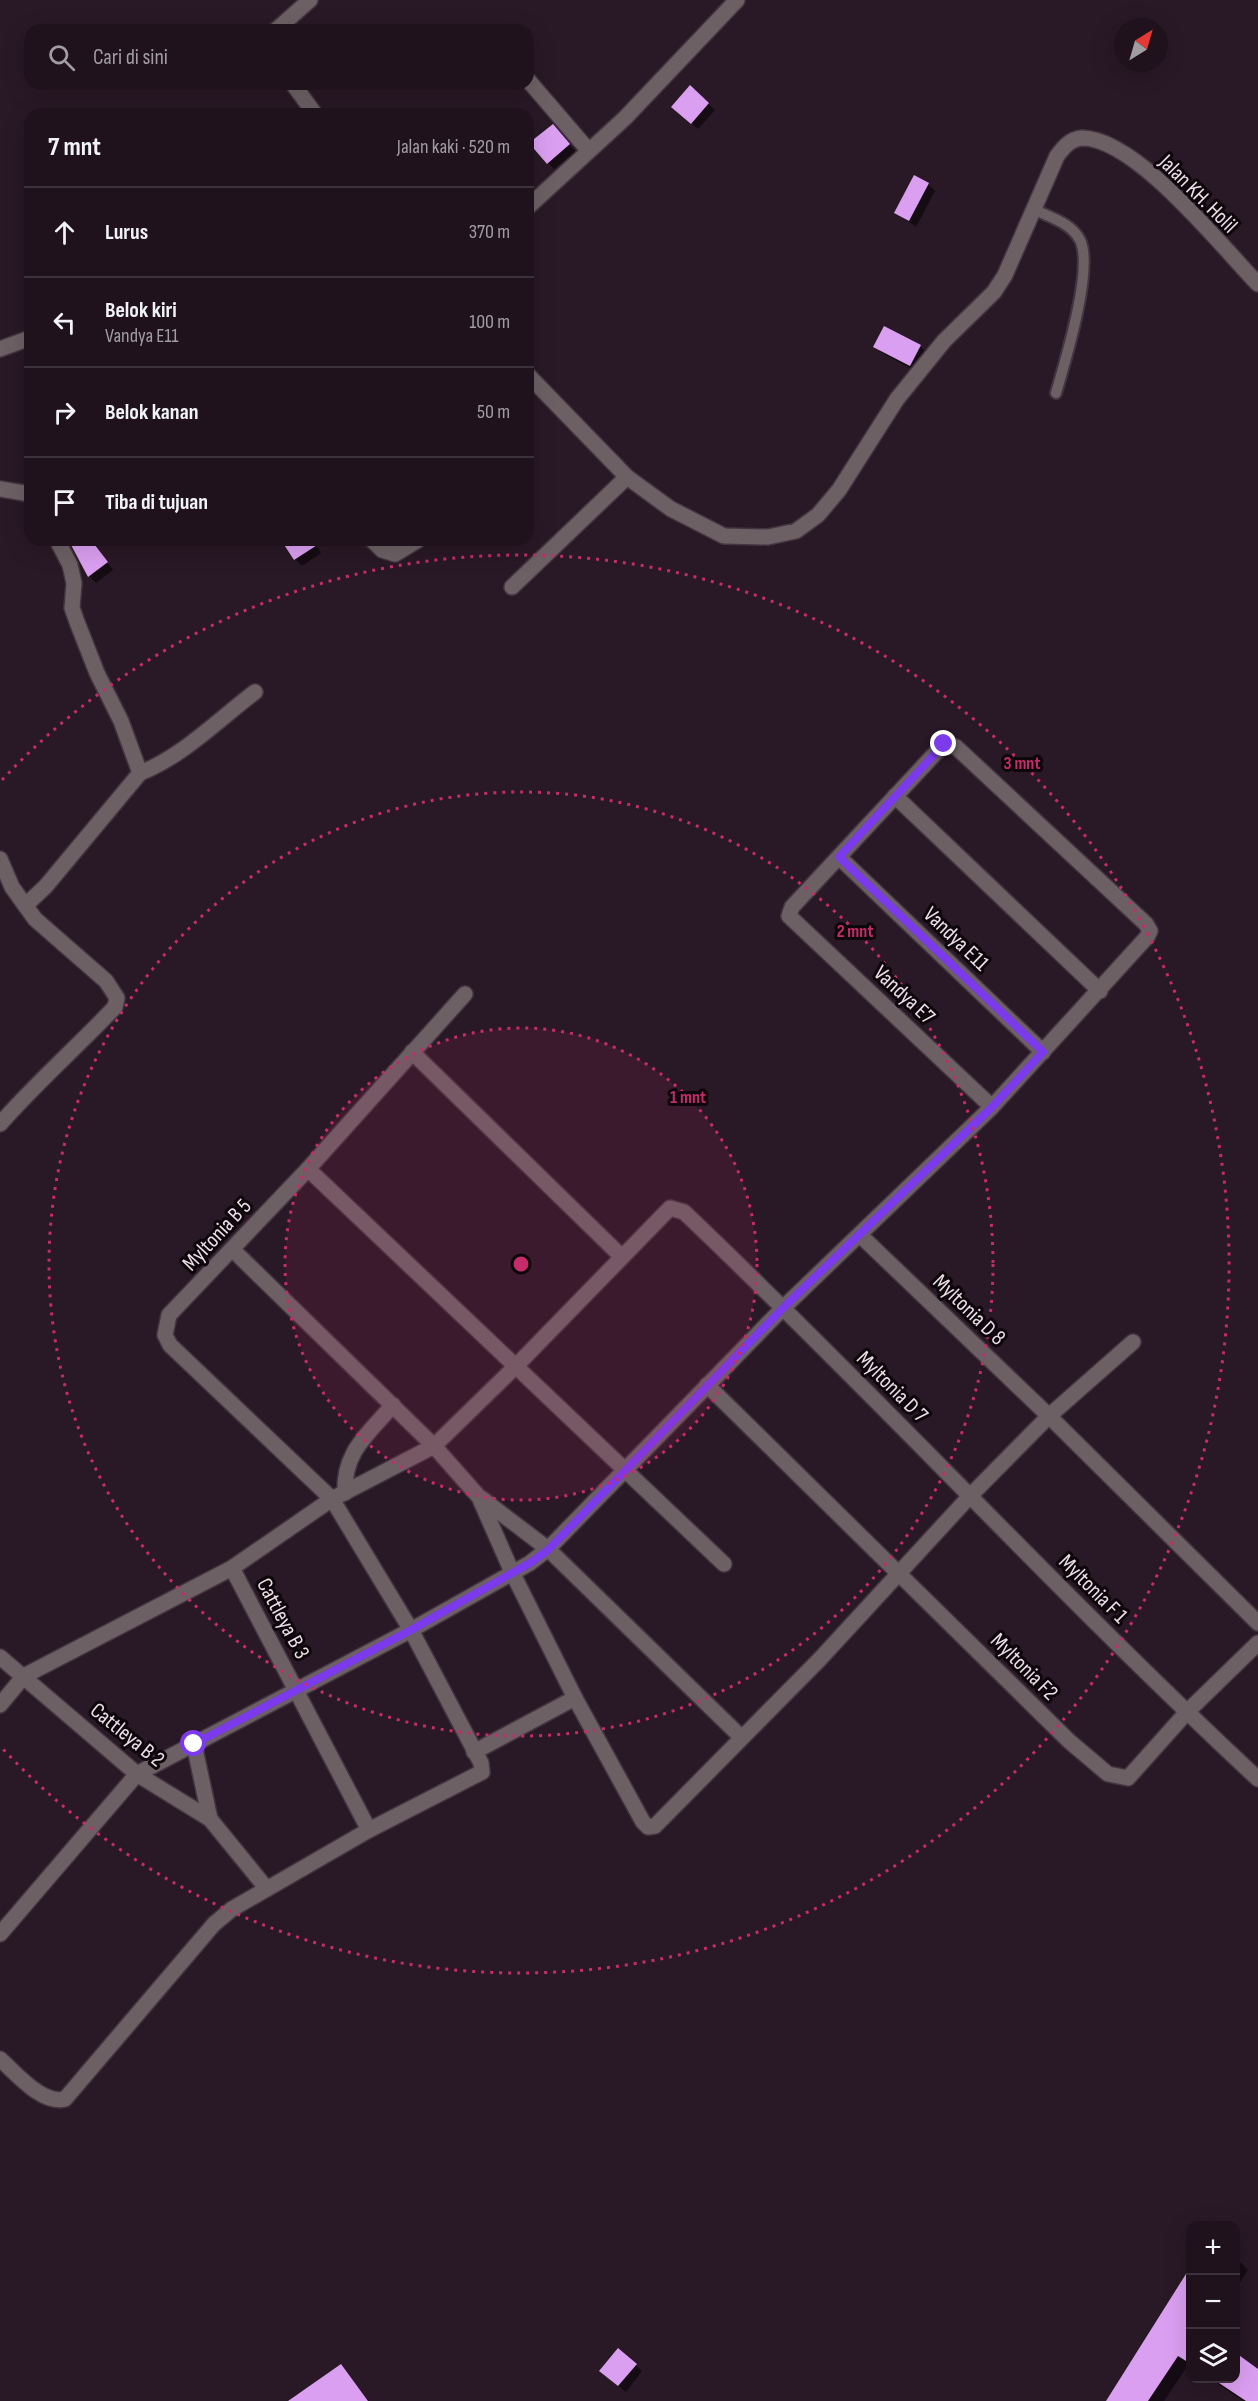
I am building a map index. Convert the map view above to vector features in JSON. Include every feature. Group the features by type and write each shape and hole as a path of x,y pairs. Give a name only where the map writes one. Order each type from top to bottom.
{"street":[{"path":"283,24 309,0"},
{"path":"534,201 625,118 737,0"},
{"path":"534,87 589,151"},
{"path":"297,90 311,108"},
{"name":"Jalan KH. Holil","path":"1035,210 1065,145 1081,138 1102,141 1123,152 1152,174 1258,284"},
{"path":"534,381 627,477 671,509 724,536 768,537 796,531 818,515 839,490 897,399 944,341 994,292 1005,275 1035,210"},
{"path":"0,349 24,340"},
{"path":"512,587 627,477"},
{"path":"0,489 24,494"},
{"path":"60,546 70,565 74,583 72,608 97,673 121,721 140,773"},
{"path":"378,546 382,550 395,554 408,546"},
{"path":"27,904 46,886 140,773 156,767 183,749 255,692"},
{"path":"0,1934 137,1774 411,1630 530,1563 548,1550 784,1307 992,1107 1100,991 1150,932 1146,924 956,747 944,744 839,857"},
{"path":"895,796 1100,991"},
{"name":"Vandya E7","path":"839,857 789,913 992,1107"},
{"name":"Vandya E11","path":"839,857 1043,1052"},
{"path":"0,859 12,887 36,919 105,981 117,998 114,1007 107,1015 69,1056 33,1087 0,1125"},
{"name":"Myltonia B 5","path":"339,1496 170,1345 165,1335 169,1315 308,1169 465,994"},
{"path":"412,1052 622,1257"},
{"path":"308,1169 724,1564"},
{"name":"Myltonia D 7","path":"24,1676 232,1568 339,1496 434,1446 516,1366 665,1210 677,1209 684,1212 784,1307 970,1496"},
{"name":"Myltonia D 8","path":"860,1235 1049,1416 1258,1623"},
{"path":"233,1250 434,1446 479,1497 548,1550 741,1737"},
{"path":"479,1497 512,1572 575,1698 643,1822 648,1827 655,1826 820,1659 970,1496 1049,1416 1133,1342"},
{"name":"Myltonia F2","path":"707,1385 1069,1741 1108,1774 1128,1778 1187,1712"},
{"path":"0,2059 26,2083 52,2100 65,2099 214,1924 232,1909 369,1830 475,1778 482,1772 481,1763 339,1496 354,1450 393,1405"},
{"name":"Myltonia F 1","path":"970,1496 1187,1712 1258,1779"},
{"name":"Cattleya B 3","path":"232,1568 369,1830"},
{"path":"1187,1712 1258,1643"},
{"name":"Cattleya B 2","path":"0,1657 137,1774 210,1819 267,1889"},
{"path":"0,1705 24,1676"},
{"path":"474,1752 575,1698"},
{"name":"Cattleya B 2","path":"194,1744 210,1819"}],"lane":[{"path":"1035,210 1069,226 1081,242 1082,278 1076,321 1056,393"}],"building":[{"path":"690,85 709,103 691,124 671,107"},
{"path":"553,124 570,144 547,164 534,149 534,139"},
{"path":"914,175 929,183 909,221 894,213"},
{"path":"884,326 921,345 910,366 873,347"},
{"path":"72,546 96,546 108,562 88,577"},
{"path":"285,546 316,546 294,560"},
{"path":"1186,2274 1186,2361 1178,2356 1148,2401 1106,2401"},
{"path":"618,2348 637,2364 618,2386 599,2371"},
{"path":"1240,2356 1258,2369 1258,2401 1246,2401 1219,2383 1240,2383"},
{"path":"341,2364 368,2401 288,2401"}],"route":[{"path":"194,1744 411,1630 530,1563 548,1550 784,1307 992,1107 1043,1052 839,857 944,744"}]}
